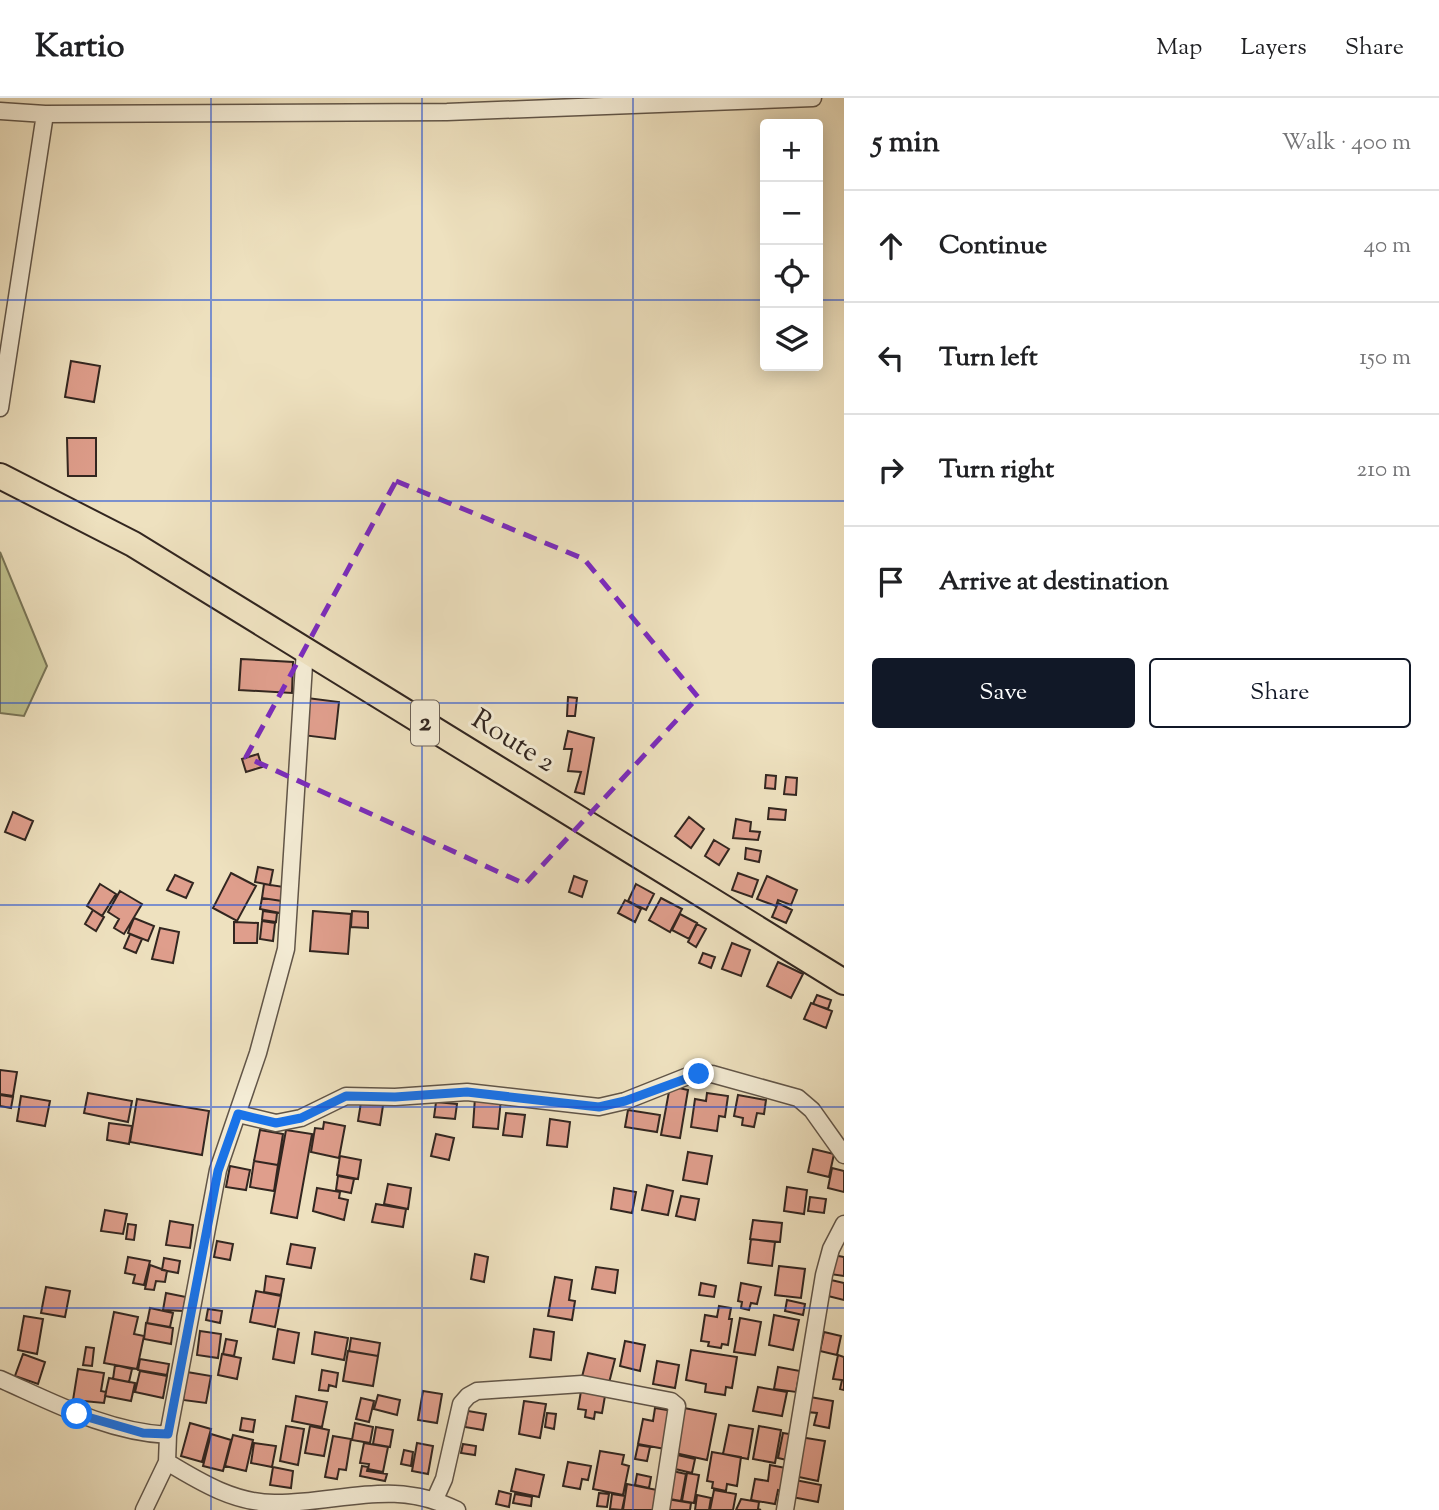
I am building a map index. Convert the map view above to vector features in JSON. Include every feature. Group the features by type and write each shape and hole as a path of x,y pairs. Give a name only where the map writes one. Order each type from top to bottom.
{"highway":[{"name":"Route 2","path":"0,477 133,544 844,982"}],"street":[{"path":"0,111 45,114 422,104 682,105 813,98"},
{"path":"0,408 45,114"},
{"path":"144,1510 167,1462 168,1434 218,1171 279,983 286,948 305,649"},
{"path":"238,1114 276,1123 301,1118 346,1096 395,1097 467,1092 599,1107 625,1101 688,1076 712,1074 798,1098 812,1110 844,1155"},
{"path":"785,1510 824,1275 831,1250 844,1224"},
{"path":"0,1380 77,1414 143,1433 168,1434"},
{"path":"435,1499 444,1479 461,1404 468,1396 477,1391 582,1384 671,1401 677,1406 661,1510"},
{"path":"167,1462 204,1484 241,1499 275,1503 389,1492 435,1499 457,1510"}],"highlighted area":[{"path":"396,481 584,559 698,697 525,884 246,757"}],"green space":[{"path":"0,552 47,666 24,716 0,713"}],"building":[{"path":"71,361 100,366 94,402 65,397"},
{"path":"67,438 96,438 96,476 68,476"},
{"path":"241,659 293,662 292,693 239,690"},
{"path":"568,697 577,698 575,716 567,716"},
{"path":"307,698 339,702 335,739 302,735"},
{"path":"568,731 594,738 584,794 575,792 581,772 568,771 572,749 564,749"},
{"path":"258,754 262,767 246,772 242,759"},
{"path":"766,775 776,776 775,789 765,788"},
{"path":"786,777 797,778 796,795 784,794"},
{"path":"769,808 786,810 785,820 768,819"},
{"path":"13,812 33,821 25,840 5,832"},
{"path":"689,817 704,829 691,848 675,836"},
{"path":"736,819 751,822 750,831 760,832 758,840 733,838"},
{"path":"714,840 729,849 719,865 705,856"},
{"path":"746,848 761,851 759,862 745,859"},
{"path":"258,867 273,870 270,885 255,882"},
{"path":"231,873 256,886 237,921 213,908"},
{"path":"738,873 758,880 752,897 732,890"},
{"path":"175,875 193,883 186,898 167,890"},
{"path":"574,876 587,881 582,897 569,892"},
{"path":"767,876 797,890 791,905 778,900 776,906 757,899"},
{"path":"100,884 116,894 102,916 87,906"},
{"path":"264,884 284,887 282,901 262,898"},
{"path":"636,884 654,894 646,910 628,901"},
{"path":"120,891 142,904 124,934 114,928 119,919 108,912"},
{"path":"262,898 282,901 280,913 260,909"},
{"path":"661,898 682,909 670,932 649,920"},
{"path":"625,900 641,909 635,922 618,913"},
{"path":"778,903 792,910 786,923 772,917"},
{"path":"93,910 104,917 96,931 85,924"},
{"path":"263,911 277,913 276,922 262,920"},
{"path":"313,911 351,914 348,954 310,951"},
{"path":"352,911 368,912 368,928 351,927"},
{"path":"680,914 697,923 689,939 672,930"},
{"path":"134,918 154,926 148,941 128,933"},
{"path":"262,921 275,923 273,941 260,939"},
{"path":"234,922 258,923 257,943 234,943"},
{"path":"697,924 706,929 696,947 688,942"},
{"path":"160,928 179,932 173,963 152,959"},
{"path":"130,934 142,939 136,953 124,948"},
{"path":"732,943 750,950 741,976 722,969"},
{"path":"703,953 715,957 711,968 699,963"},
{"path":"778,962 803,974 791,998 767,986"},
{"path":"817,995 831,1000 828,1009 813,1004"},
{"path":"811,1003 832,1011 826,1028 804,1019"},
{"path":"0,1070 17,1072 13,1096 0,1094"},
{"path":"670,1086 688,1090 680,1138 661,1135"},
{"path":"88,1093 132,1101 128,1122 84,1113"},
{"path":"707,1093 728,1096 725,1117 719,1116 717,1131 691,1127 695,1099 706,1101"},
{"path":"0,1095 13,1097 11,1108 0,1106"},
{"path":"738,1095 766,1100 764,1114 757,1113 754,1127 742,1125 743,1118 734,1116"},
{"path":"21,1096 50,1101 45,1126 17,1121"},
{"path":"362,1096 384,1099 380,1125 358,1121"},
{"path":"475,1097 501,1099 498,1129 473,1127"},
{"path":"137,1099 209,1111 202,1155 130,1142"},
{"path":"436,1102 457,1104 455,1119 434,1117"},
{"path":"628,1110 660,1115 657,1132 625,1127"},
{"path":"506,1113 525,1115 522,1137 503,1135"},
{"path":"550,1119 570,1122 567,1147 547,1145"},
{"path":"324,1122 345,1126 339,1158 311,1152 315,1128 323,1129"},
{"path":"109,1123 132,1126 129,1144 107,1140"},
{"path":"260,1130 283,1134 278,1165 254,1161"},
{"path":"286,1130 312,1134 297,1218 271,1213"},
{"path":"436,1134 454,1138 449,1160 431,1156"},
{"path":"813,1149 834,1154 829,1177 808,1172"},
{"path":"688,1152 712,1156 707,1184 683,1180"},
{"path":"340,1156 361,1160 358,1179 337,1175"},
{"path":"254,1161 278,1165 274,1191 250,1187"},
{"path":"230,1166 250,1170 246,1190 226,1187"},
{"path":"832,1168 844,1171 844,1192 828,1188"},
{"path":"338,1176 354,1179 351,1193 336,1190"},
{"path":"388,1184 411,1188 408,1209 384,1204"},
{"path":"647,1185 673,1191 668,1215 642,1210"},
{"path":"787,1187 807,1190 804,1214 784,1211"},
{"path":"317,1188 340,1192 339,1198 348,1200 344,1220 313,1211"},
{"path":"614,1188 636,1192 632,1213 611,1209"},
{"path":"681,1196 699,1199 695,1220 676,1216"},
{"path":"810,1197 826,1199 824,1213 808,1211"},
{"path":"376,1204 406,1209 403,1227 372,1222"},
{"path":"105,1210 127,1214 123,1234 101,1231"},
{"path":"753,1220 782,1223 780,1242 750,1239"},
{"path":"170,1221 193,1225 190,1248 166,1245"},
{"path":"128,1224 136,1225 134,1240 126,1239"},
{"path":"751,1239 775,1242 772,1266 748,1263"},
{"path":"217,1241 233,1244 230,1260 214,1257"},
{"path":"291,1244 315,1248 311,1268 287,1264"},
{"path":"475,1254 488,1257 484,1282 471,1279"},
{"path":"833,1255 844,1257 844,1276 830,1274"},
{"path":"128,1257 150,1261 144,1285 133,1283 135,1275 125,1273"},
{"path":"164,1258 180,1261 178,1273 162,1270"},
{"path":"150,1265 167,1271 165,1282 156,1281 154,1290 145,1289"},
{"path":"779,1266 805,1269 801,1298 775,1295"},
{"path":"596,1267 618,1270 615,1293 592,1289"},
{"path":"266,1276 284,1279 281,1295 264,1292"},
{"path":"555,1277 572,1280 569,1300 575,1301 572,1320 548,1316"},
{"path":"831,1280 844,1283 844,1300 828,1296"},
{"path":"701,1283 716,1286 714,1297 699,1295"},
{"path":"741,1283 761,1287 757,1304 751,1303 749,1310 741,1308 742,1302 738,1301"},
{"path":"46,1287 70,1291 65,1317 41,1313"},
{"path":"256,1291 281,1296 275,1327 250,1322"},
{"path":"166,1293 186,1297 183,1311 163,1310"},
{"path":"787,1300 805,1304 803,1315 785,1311"},
{"path":"719,1306 731,1308 729,1319 732,1319 728,1345 722,1344 721,1348 708,1346 709,1342 701,1341 705,1315 717,1317"},
{"path":"150,1308 173,1313 170,1327 147,1323"},
{"path":"208,1309 222,1311 220,1323 206,1320"},
{"path":"114,1312 138,1317 134,1334 144,1336 137,1369 104,1363"},
{"path":"774,1315 799,1320 793,1350 769,1345"},
{"path":"24,1316 43,1319 37,1354 18,1350"},
{"path":"740,1318 761,1322 755,1355 734,1352"},
{"path":"146,1323 173,1328 171,1344 144,1339"},
{"path":"278,1329 299,1333 294,1363 273,1359"},
{"path":"534,1329 554,1332 551,1360 530,1357"},
{"path":"200,1331 221,1334 218,1358 197,1355"},
{"path":"315,1332 348,1338 344,1360 312,1354"},
{"path":"824,1332 841,1336 837,1355 820,1351"},
{"path":"351,1338 380,1343 378,1356 349,1351"},
{"path":"226,1339 237,1341 234,1356 223,1354"},
{"path":"625,1341 645,1345 640,1371 620,1366"},
{"path":"86,1347 94,1348 92,1366 83,1365"},
{"path":"691,1350 737,1357 732,1388 726,1387 725,1395 705,1392 706,1384 686,1380"},
{"path":"348,1351 378,1356 373,1386 343,1381"},
{"path":"588,1353 615,1359 609,1383 582,1377"},
{"path":"23,1354 45,1362 38,1384 15,1376"},
{"path":"222,1354 241,1358 237,1379 218,1375"},
{"path":"838,1355 844,1357 844,1390 840,1389 842,1380 833,1379"},
{"path":"140,1359 169,1364 167,1375 138,1370"},
{"path":"657,1361 679,1365 675,1388 653,1384"},
{"path":"115,1365 132,1369 129,1382 113,1379"},
{"path":"778,1367 800,1371 796,1392 774,1389"},
{"path":"78,1369 104,1373 101,1391 106,1392 104,1403 73,1400"},
{"path":"322,1370 338,1373 336,1387 329,1385 328,1391 319,1390"},
{"path":"140,1371 167,1376 163,1398 135,1392"},
{"path":"187,1372 211,1376 206,1403 183,1400"},
{"path":"109,1378 135,1383 131,1401 105,1396"},
{"path":"758,1387 787,1392 782,1416 753,1411"},
{"path":"423,1391 442,1394 437,1423 418,1420"},
{"path":"581,1391 605,1396 602,1413 595,1412 594,1419 585,1417 586,1410 578,1409"},
{"path":"378,1395 400,1400 397,1415 374,1409"},
{"path":"296,1396 327,1402 322,1427 292,1421"},
{"path":"810,1397 833,1401 829,1428 814,1425 817,1413 807,1412"},
{"path":"361,1398 374,1401 369,1422 356,1419"},
{"path":"524,1401 546,1404 540,1438 519,1434"},
{"path":"655,1408 673,1411 665,1449 638,1444 643,1419 653,1421"},
{"path":"684,1408 716,1414 707,1460 675,1453"},
{"path":"468,1411 486,1414 483,1430 465,1427"},
{"path":"547,1413 556,1414 554,1429 545,1427"},
{"path":"242,1418 255,1420 253,1432 240,1430"},
{"path":"190,1423 211,1429 202,1462 181,1456"},
{"path":"355,1423 373,1427 370,1443 352,1440"},
{"path":"729,1425 753,1429 748,1459 723,1454"},
{"path":"286,1426 304,1429 298,1465 280,1461"},
{"path":"310,1426 329,1430 324,1456 305,1453"},
{"path":"759,1426 781,1430 775,1463 753,1459"},
{"path":"376,1427 393,1430 390,1447 373,1444"},
{"path":"783,1433 796,1435 791,1461 778,1458"},
{"path":"211,1434 231,1440 223,1471 203,1466"},
{"path":"233,1435 253,1440 246,1471 225,1466"},
{"path":"333,1436 351,1439 346,1470 339,1469 337,1479 325,1477"},
{"path":"800,1437 825,1441 818,1481 794,1476"},
{"path":"254,1443 276,1446 272,1467 251,1463"},
{"path":"364,1443 388,1447 383,1472 368,1469 369,1464 360,1463"},
{"path":"417,1443 433,1446 428,1474 412,1471"},
{"path":"463,1444 476,1446 475,1455 461,1453"},
{"path":"638,1445 650,1447 647,1461 635,1459"},
{"path":"404,1450 413,1452 411,1466 401,1464"},
{"path":"600,1451 624,1455 622,1464 629,1466 623,1495 593,1489"},
{"path":"712,1452 741,1457 737,1486 727,1484 726,1491 712,1488 713,1482 707,1481"},
{"path":"673,1454 695,1459 692,1473 671,1468"},
{"path":"568,1462 591,1466 588,1480 582,1479 580,1489 563,1486"},
{"path":"770,1465 791,1469 786,1492 778,1490 775,1504 751,1500 755,1479 768,1481"},
{"path":"362,1466 368,1467 367,1471 387,1474 385,1481 360,1476"},
{"path":"273,1467 293,1471 291,1488 270,1485"},
{"path":"516,1469 544,1475 539,1497 511,1491"},
{"path":"668,1470 686,1474 681,1501 664,1498"},
{"path":"687,1473 699,1475 694,1503 682,1501"},
{"path":"637,1474 651,1477 649,1488 635,1485"},
{"path":"795,1480 821,1485 818,1502 792,1497"},
{"path":"627,1484 657,1490 653,1510 623,1510"},
{"path":"714,1490 736,1494 733,1510 710,1510"},
{"path":"499,1491 511,1494 509,1507 496,1504"},
{"path":"599,1493 609,1494 607,1507 597,1506"},
{"path":"515,1494 532,1497 531,1506 513,1503"},
{"path":"612,1494 625,1496 622,1510 610,1509"},
{"path":"697,1495 711,1498 709,1510 695,1510"},
{"path":"667,1499 691,1503 690,1510 665,1510"},
{"path":"741,1499 759,1502 758,1509 761,1510 736,1510"}],"route":[{"path":"77,1414 143,1433 168,1434 218,1171 238,1114 276,1123 291,1121 332,1101 357,1094 395,1097 467,1092 599,1107 625,1101 699,1074"}]}
